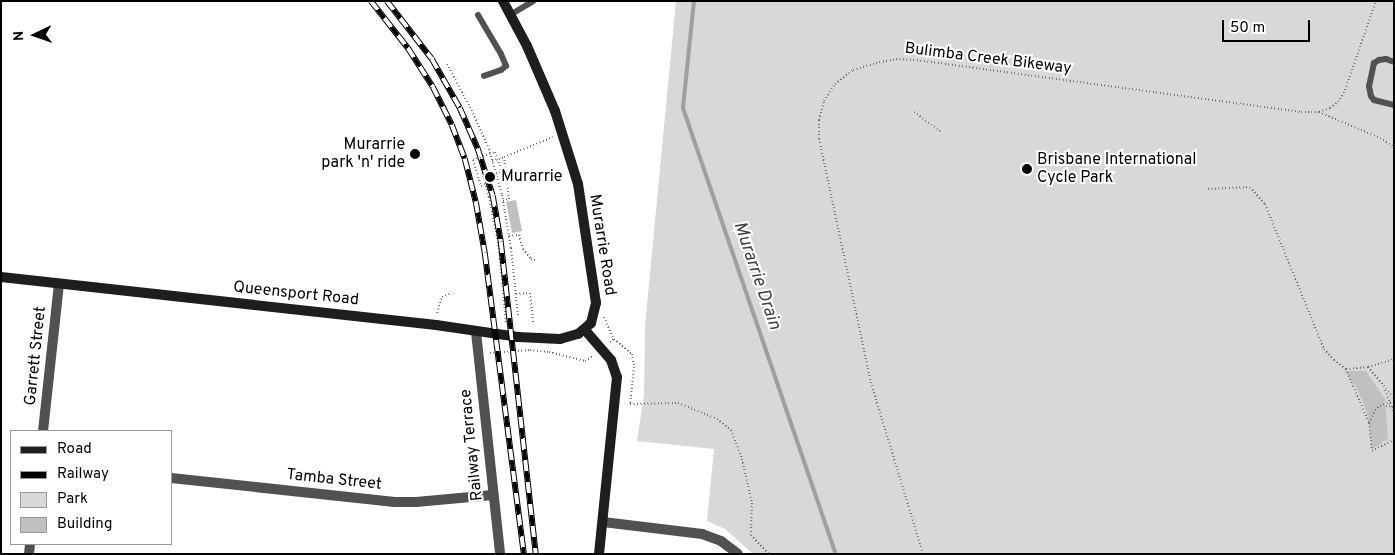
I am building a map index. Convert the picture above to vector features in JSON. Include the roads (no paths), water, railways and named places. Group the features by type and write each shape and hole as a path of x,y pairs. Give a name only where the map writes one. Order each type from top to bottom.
{"street":[{"name":"Murarrie Road","path":"503,1 555,111 572,162 583,212 596,308 591,323 585,330"},
{"name":"Queensport Road","path":"1,277 436,325 476,332 560,339 573,336 585,330"},
{"name":"Garrett Street","path":"43,430 59,284"},
{"path":"585,330 611,360 617,377 603,522 598,554"},
{"name":"Railway Terrace","path":"476,332 500,554"},
{"name":"Tamba Street","path":"172,478 395,502 493,495"},
{"path":"603,522 702,534 721,541 738,554"}],"lane":[{"path":"510,15 533,1"},
{"path":"478,15 506,66 501,70 484,76"},
{"path":"1394,62 1386,59 1378,60 1374,63 1369,86 1370,96 1374,100 1394,105"}],"waterway":[{"name":"Murarrie Drain","path":"694,1 683,108 836,554"}],"railway":[{"path":"371,1 408,48 433,87 452,125 465,159 476,202 485,253 524,554"},
{"path":"387,1 432,59 460,108 478,149 493,196 501,242 536,554"}],"place":[{"name":"Murarrie park 'n' ride","path":"415,154"},
{"name":"Brisbane International Cycle Park","path":"1027,169"},
{"name":"Murarrie","path":"490,177"}]}
